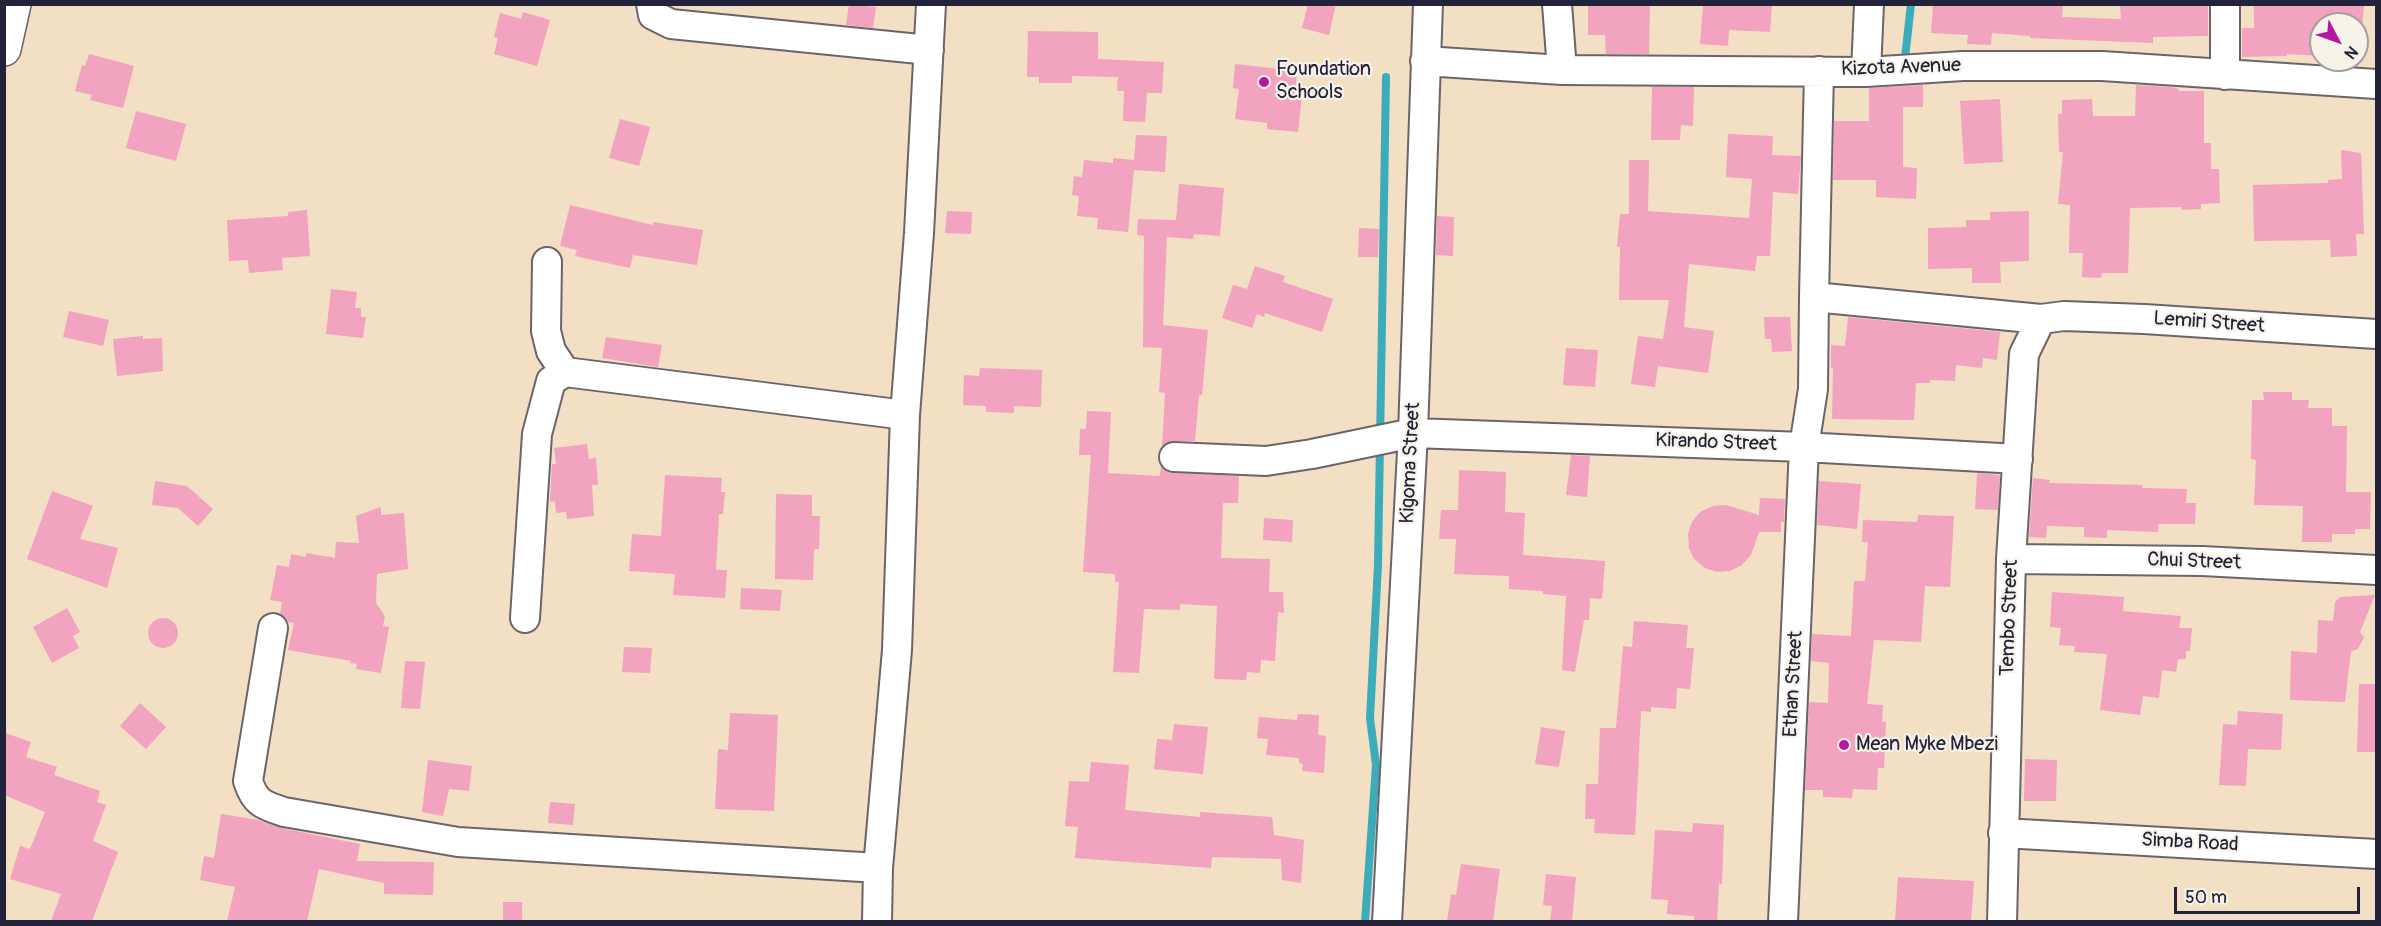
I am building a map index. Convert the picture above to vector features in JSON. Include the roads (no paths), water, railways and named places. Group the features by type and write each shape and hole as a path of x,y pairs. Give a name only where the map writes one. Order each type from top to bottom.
{"main road":[{"path":"4,49 14,4"}],"street":[{"path":"651,4 653,15 671,24 929,50"},
{"path":"877,921 878,868 897,650 905,415 919,232 931,4"},
{"name":"Kigoma Street","path":"1387,921 1413,433 1428,4"},
{"path":"1557,4 1562,70"},
{"path":"1866,72 1869,4"},
{"path":"2225,4 2225,75"},
{"name":"Kizota Avenue","path":"1425,61 1562,70 1866,72 1963,66 2091,65 2376,84"},
{"name":"Ethan Street","path":"1783,921 1804,447 1813,389 1819,71"},
{"path":"547,262 546,331 550,351 565,372"},
{"name":"Lemiri Street","path":"1814,297 2041,319 2064,316 2144,319 2376,334"},
{"name":"Tembo Street","path":"2002,921 2011,559 2024,354 2041,319"},
{"path":"525,618 537,434 551,381 565,372 905,415"},
{"name":"Kirando Street","path":"1174,458 1266,461 1413,433 1804,447 2018,459"},
{"name":"Chui Street","path":"2011,559 2202,561 2376,570"},
{"path":"273,628 248,781 253,796 263,805 284,812 458,842 878,868"},
{"name":"Simba Road","path":"2003,833 2376,854"}],"waterway":[{"path":"1905,58 1911,4"},
{"path":"1365,922 1376,765 1370,718 1378,565 1386,77"}],"place":[{"name":"Foundation Schools","path":"1264,82"},
{"name":"Mean Myke Mbezi","path":"1844,745"}]}
